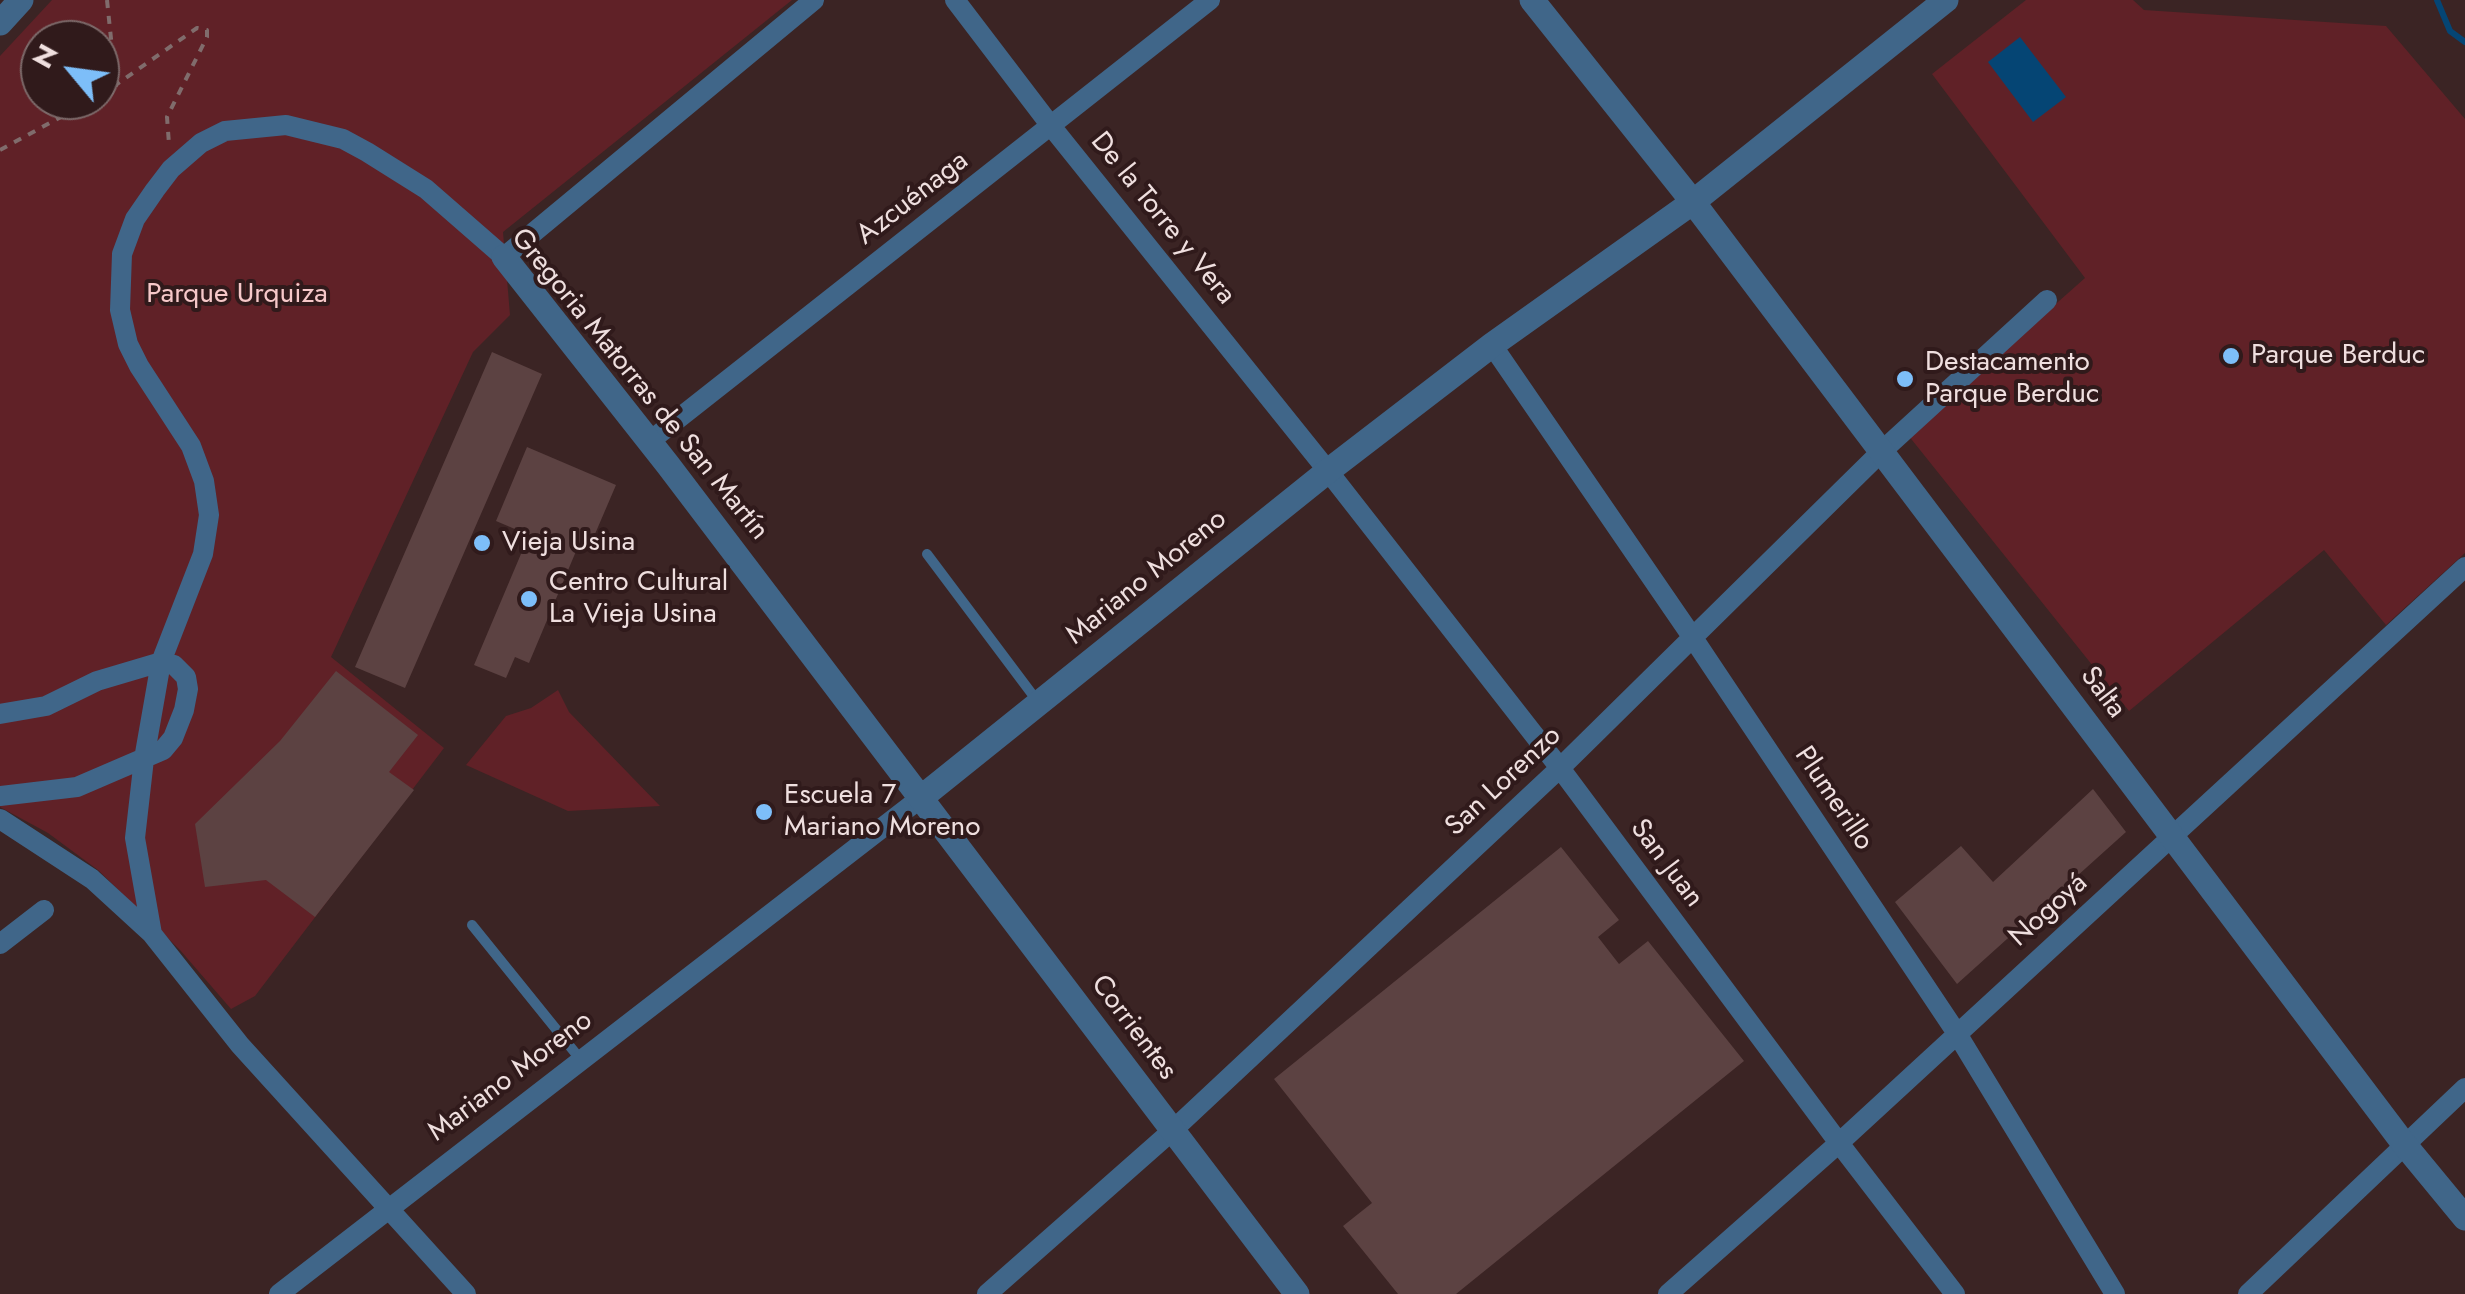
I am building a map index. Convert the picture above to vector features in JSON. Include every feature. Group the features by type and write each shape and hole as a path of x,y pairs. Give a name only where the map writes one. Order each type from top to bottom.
{"street":[{"path":"0,23 22,0"},
{"path":"504,257 814,0"},
{"name":"De la Torre y Vera","path":"956,0 1051,126 1328,470"},
{"name":"Azcuénaga","path":"650,442 1210,0"},
{"name":"Salta","path":"1532,0 1693,202 2404,1144 2465,1218"},
{"name":"Mariano Moreno","path":"279,1294 922,797 1328,470 1492,345 1693,202 1946,0"},
{"name":"Gregoria Matorras de San Martín","path":"152,934 135,838 144,759 161,662 198,566 208,515 204,480 192,446 128,344 119,286 122,254 135,218 171,169 200,143 225,131 286,125 330,136 367,152 426,189 504,257 922,797"},
{"name":"San Lorenzo","path":"987,1294 1173,1130 1560,768 1882,452 2048,300"},
{"name":"Plumerillo","path":"1492,345 1956,1032 2115,1294"},
{"name":"San Juan","path":"1328,470 1560,768 1838,1143 1956,1294"},
{"name":"Nogoyá","path":"1668,1294 1838,1143 2465,567"},
{"path":"0,714 46,706 97,681 161,662 174,665 186,677 188,689 172,738 163,750 77,786 0,796"},
{"name":"Corrientes","path":"922,797 1298,1294"},
{"path":"0,819 92,879 152,934 240,1045 466,1294"},
{"path":"0,944 44,910"},
{"path":"2248,1294 2465,1088"}],"lane":[{"path":"927,554 1039,703"},
{"path":"472,926 582,1061"}],"path":[{"path":"120,84 197,28 207,30 167,117 171,169"},
{"path":"0,150 55,120"}],"green space":[{"name":"Parque Urquiza","path":"52,0 792,0 503,232 510,315 473,352 331,657 444,748 255,996 231,1009 180,950 98,870 48,833 0,807 0,56 20,34 20,120 120,120 120,20 33,20"},
{"name":"Parque Berduc","path":"2026,0 2133,0 2144,10 2386,26 2465,119 2465,553 2386,625 2324,550 2129,711 1908,435 2085,278 1932,74"},
{"path":"558,690 569,712 660,806 568,811 466,765 506,716 531,708"}],"water":[{"path":"2020,37 2066,97 2033,122 1988,62"}],"building":[{"path":"492,352 542,374 405,688 355,667"},
{"name":"Centro Cultural La Vieja Usina","path":"527,447 616,485 592,541 582,537 529,663 515,657 506,678 474,665 529,535 496,521"},
{"path":"336,671 418,735 389,772 414,790 315,917 266,880 205,887 195,824 280,741"},
{"path":"2093,789 2126,832 1957,984 1895,902 1961,846 1993,882"},
{"path":"1561,847 1619,920 1598,937 1619,964 1648,941 1744,1061 1456,1294 1398,1294 1343,1226 1372,1203 1274,1079"}],"waterway":[{"path":"2437,0 2450,31 2465,42"}],"place":[{"name":"Parque Berduc","path":"2231,356"},
{"name":"Destacamento Parque Berduc","path":"1905,379"},
{"name":"Vieja Usina","path":"482,543"},
{"name":"Centro Cultural La Vieja Usina","path":"529,599"},
{"name":"Escuela 7 Mariano Moreno","path":"764,812"}]}
